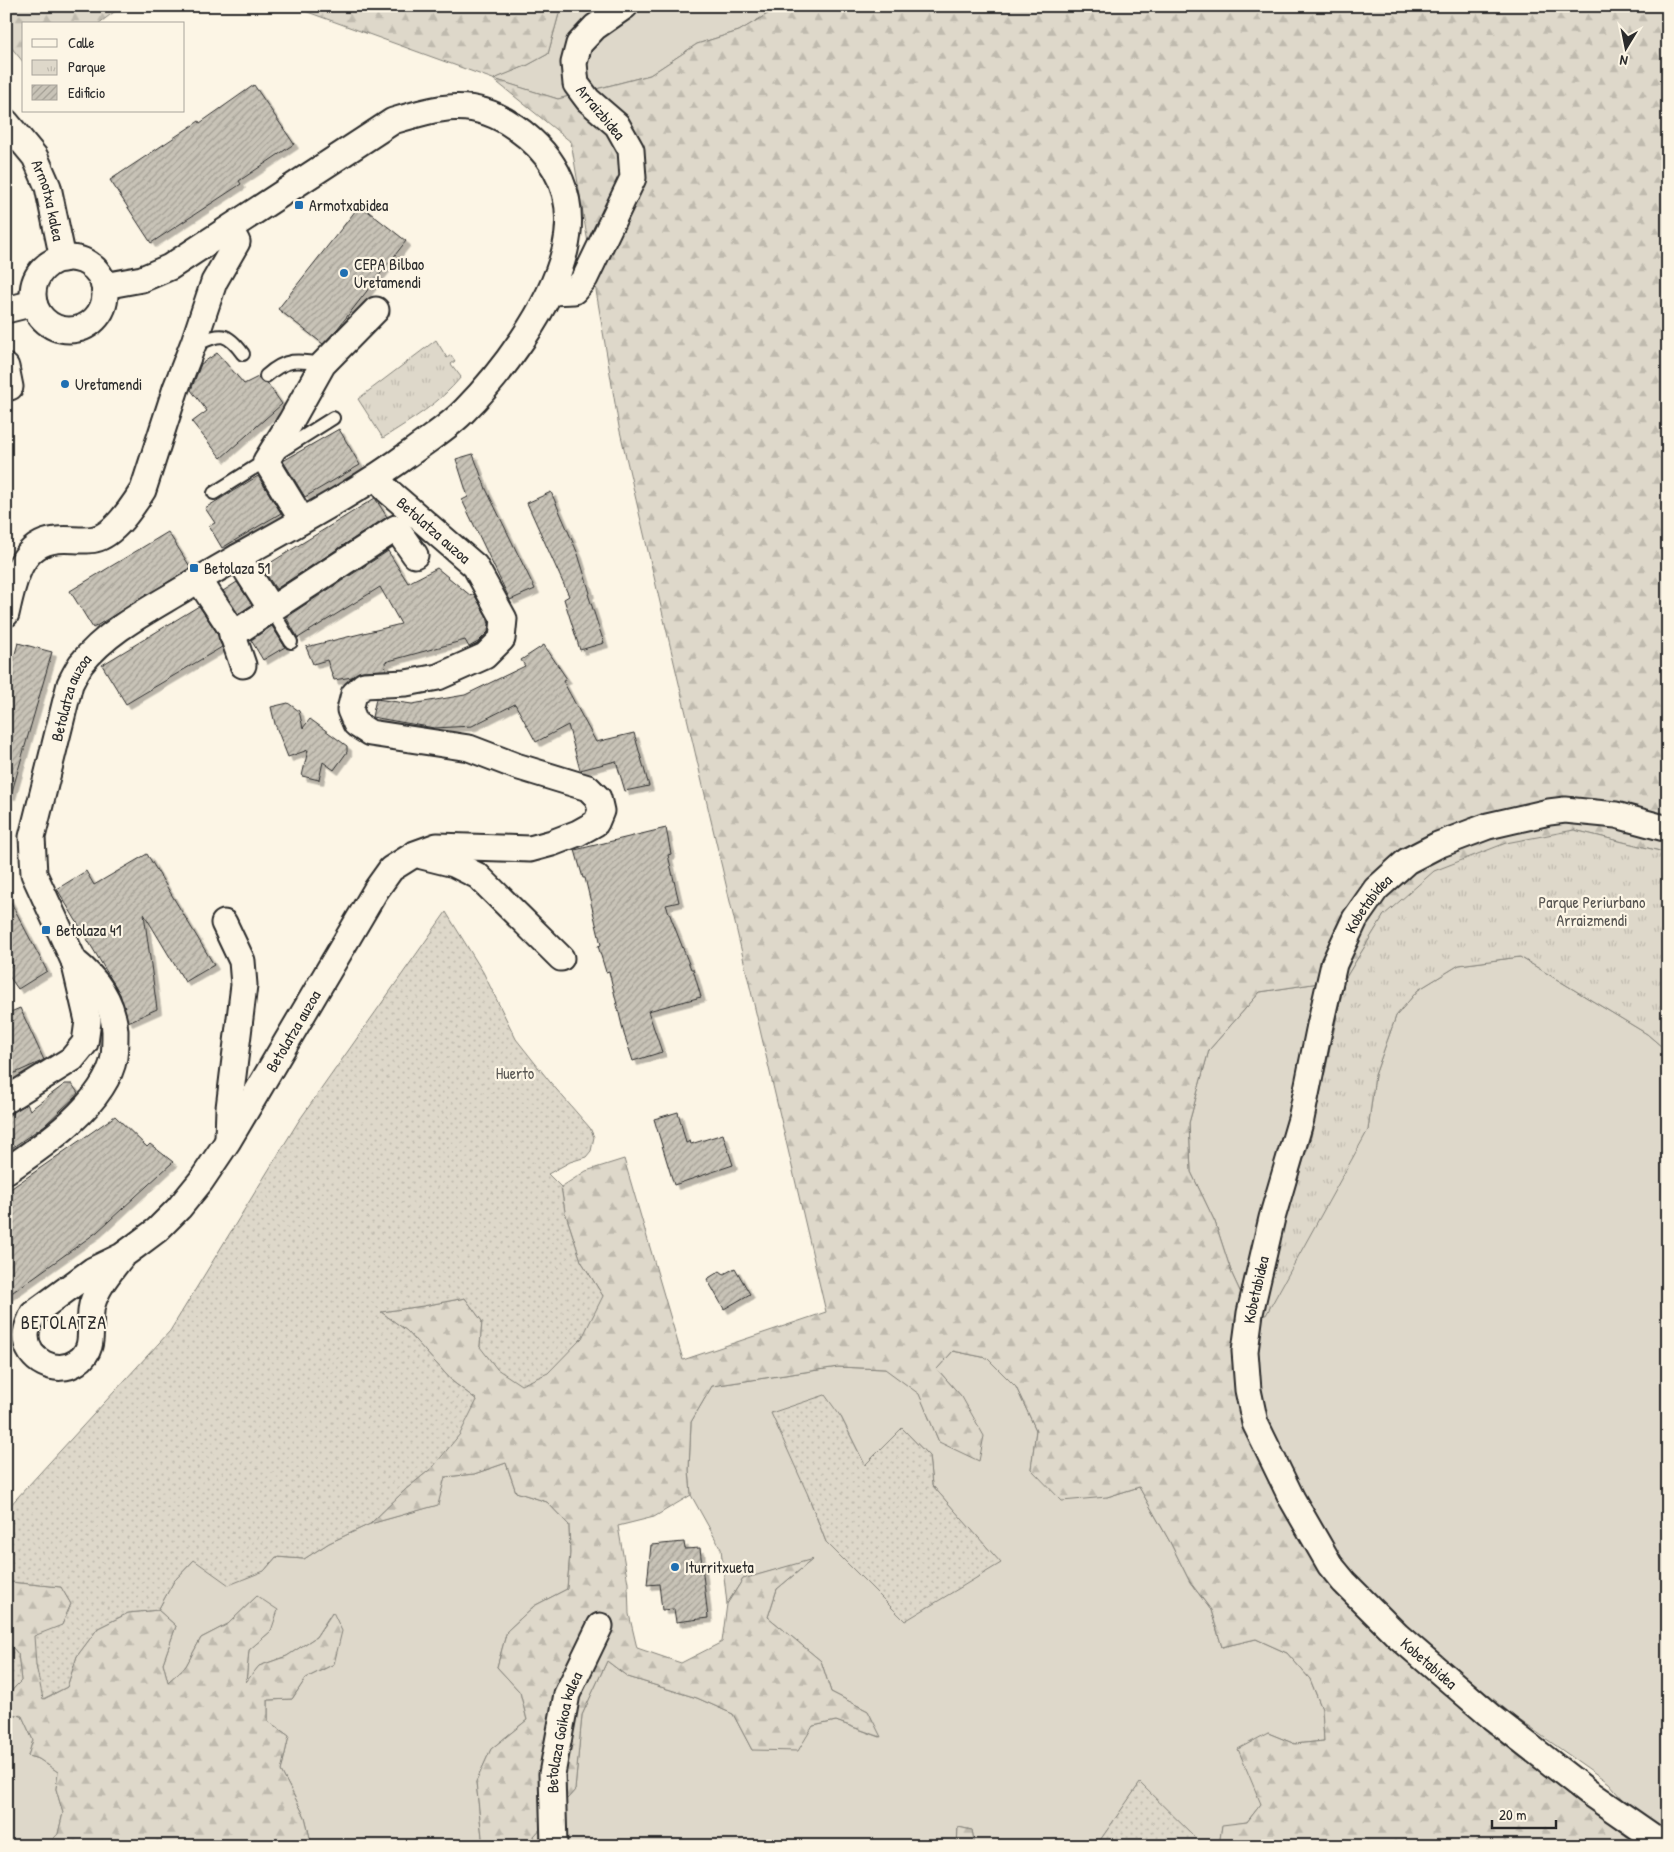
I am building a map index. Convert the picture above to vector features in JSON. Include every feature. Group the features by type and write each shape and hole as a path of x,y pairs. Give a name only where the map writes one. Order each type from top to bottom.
{"street":[{"name":"Arraizbidea","path":"551,292 574,291 585,278 633,178 631,150 616,125 588,100 576,84 574,63 578,44 595,27 625,6"},
{"path":"104,286 142,279 170,267 393,121 425,111 450,106 473,108 497,116 513,125 534,142 552,162 560,178 568,208 568,235 562,265 551,292 529,329 499,372 464,412 377,477"},
{"name":"Armotxa kalea","path":"6,122 35,157 48,187 62,259"},
{"path":"6,614 15,577 25,556 40,544 56,540 96,539 110,532 134,504 143,490 176,388 214,282 237,242 230,229"},
{"path":"75,258 86,263 96,271 104,286 104,305 98,316 89,324 78,329 66,330 54,327 44,320 34,303 34,288 37,277 48,266 62,259 75,258"},
{"path":"6,310 34,303"},
{"path":"302,520 266,461 292,421 323,364 376,310"},
{"name":"Betolatza auzoa","path":"6,1100 72,1060 85,1043 88,1021 74,961 34,874 32,836 70,684 80,665 116,630 377,477 387,490 475,566 504,619 502,639 485,656 438,677 406,683 364,685 354,694 350,710 356,724 370,733 470,748 516,766 588,788 598,798 601,811 596,823 578,833 552,843 530,849 437,846 414,854 391,869 376,890 228,1140 201,1181 179,1208 157,1230 122,1256"},
{"name":"Betolatza auzoa","path":"232,635 396,528 415,555"},
{"path":"238,557 271,609"},
{"path":"199,580 230,627 243,665"},
{"name":"Kobetabidea","path":"1666,1846 1588,1792 1492,1718 1398,1636 1344,1582 1330,1565 1292,1499 1255,1423 1248,1390 1245,1351 1250,1313 1270,1227 1301,1119 1334,964 1355,919 1376,889 1407,861 1438,845 1488,826 1548,812 1565,810 1616,815 1668,830"},
{"path":"414,854 454,864 478,876 560,958"},
{"path":"224,923 242,961 244,984 229,1108 228,1140"},
{"name":"Betolatza auzoa","path":"6,1171 66,1128 92,1098 106,1078 114,1059 115,1040 112,1009 102,990 90,974 74,961"},
{"path":"122,1256 96,1296 91,1315 91,1343 85,1356 76,1363 65,1367 52,1367 42,1363 34,1356 26,1336 29,1322 34,1314 93,1270 122,1256"},
{"name":"Betolaza Goikoa kalea","path":"554,1846 552,1774 567,1694 600,1626"}],"lane":[{"path":"192,346 218,336 226,337 232,339 243,354"},
{"path":"266,376 274,369 291,361 323,364"},
{"path":"214,493 334,418"},
{"path":"271,609 291,642"}],"green space":[{"path":"6,6 122,6 101,22 22,22 22,61 6,41"},
{"path":"291,6 565,6 560,10 548,54 528,65 494,79 558,99 650,75 697,44 739,31 781,6 1668,6 1668,853 1574,830 1384,915 1345,979 1260,992 1209,1050 1189,1123 1191,1172 1215,1222 1232,1274 1250,1313 1245,1351 1289,1514 1552,1779 1639,1846 1219,1846 1222,1825 1247,1822 1261,1804 1238,1749 1268,1733 1295,1744 1324,1741 1322,1709 1310,1679 1287,1653 1256,1639 1222,1647 1211,1610 1190,1582 1139,1487 1107,1497 1062,1501 1031,1469 1036,1430 1016,1387 987,1358 953,1351 937,1369 962,1397 984,1436 979,1461 939,1442 919,1394 885,1369 838,1367 712,1386 691,1422 689,1470 691,1495 654,1517 618,1526 628,1583 629,1614 637,1648 681,1663 722,1642 727,1604 743,1579 813,1559 777,1589 768,1617 821,1661 831,1692 868,1711 881,1737 836,1721 813,1726 798,1751 752,1750 733,1714 697,1698 628,1677 607,1661 582,1715 575,1790 534,1836 534,1846 483,1846 476,1782 491,1749 527,1720 520,1692 497,1667 507,1631 534,1606 567,1589 570,1553 569,1525 547,1502 516,1492 506,1463 474,1474 445,1477 438,1505 370,1524 406,1489 433,1467 477,1400 453,1382 407,1331 381,1312 465,1298 482,1321 480,1347 603,1296 581,1261 565,1212 561,1187 586,1171 624,1159 683,1360 826,1312 619,427 571,142 493,79"},
{"path":"565,6 781,6 739,31 697,44 650,75 558,99 493,79 528,65 548,54 560,10"},
{"path":"436,340 447,358 451,355 455,361 451,364 461,377 434,403 383,438 358,399"},
{"name":"Parque Periurbano Arraizmendi","path":"1574,830 1668,853 1668,1052 1647,1034 1520,957 1459,965 1418,990 1396,1016 1375,1075 1368,1130 1266,1315 1255,1313 1311,1137 1345,979 1384,915 1434,871 1506,843"},
{"name":"Huerto","path":"446,912 483,972 516,1039 590,1128 594,1137 591,1151 586,1157 570,1162 548,1174 561,1187 565,1212 581,1261 603,1296 582,1338 548,1373 521,1385 497,1369 480,1347 482,1321 465,1298 381,1312 407,1331 453,1382 477,1400 460,1434 433,1467 406,1489 370,1524 329,1543 304,1559 276,1557 264,1571 229,1585 194,1560 174,1581 158,1610 128,1613 98,1628 77,1656 67,1687 43,1699 36,1665 34,1636 62,1625 71,1604 61,1587 11,1582 6,1591 6,1510 170,1331 298,1122"},
{"path":"1520,957 1647,1034 1668,1052 1668,1837 1629,1806 1609,1783 1515,1717 1390,1613 1357,1579 1331,1548 1306,1497 1255,1423 1250,1313 1232,1274 1215,1222 1191,1172 1189,1123 1209,1050 1260,992 1345,979 1311,1137 1251,1310 1368,1130 1375,1075 1396,1016 1418,990 1459,965"},
{"path":"953,1351 987,1358 1016,1387 1036,1430 1031,1469 1107,1497 1139,1487 1190,1582 1211,1610 1222,1647 1256,1639 1287,1653 1310,1679 1322,1709 1324,1741 1295,1744 1268,1733 1261,1804 1247,1822 1222,1826 1219,1846 1204,1846 1140,1784 1096,1846 975,1846 972,1830 958,1827 957,1846 534,1846 534,1836 575,1790 582,1715 607,1661 628,1677 697,1698 733,1714 752,1750 813,1726 836,1721 880,1737 868,1711 831,1692 821,1661 768,1617 777,1589 812,1560 743,1579 727,1604 721,1549 691,1495 689,1470 691,1422 712,1386 838,1367 886,1369 919,1393 939,1442 962,1397 937,1369","holes":["841,1417 865,1465 902,1428 929,1456 932,1485 1000,1563 826,1542 808,1495"]},
{"path":"825,1395 841,1417 865,1465 902,1428 929,1456 932,1485 1001,1563 905,1621 826,1542 808,1495 771,1413"},
{"path":"506,1463 516,1492 547,1502 569,1525 570,1553 567,1589 534,1606 507,1631 497,1667 520,1692 527,1720 491,1749 476,1782 483,1846 312,1846 305,1817 281,1771 289,1736 268,1721 268,1700 292,1699 306,1678 334,1664 332,1612 316,1637 287,1656 259,1666 246,1683 249,1650 271,1631 257,1596 228,1624 201,1638 186,1666 168,1682 163,1663 176,1626 158,1610 174,1581 194,1560 264,1571 276,1557 304,1559 329,1543 370,1524 437,1505 445,1477 474,1474"},
{"path":"10,1582 61,1587 71,1604 62,1625 36,1665 44,1699 67,1687 77,1656 98,1628 128,1613 158,1610 176,1626 163,1663 168,1682 186,1666 201,1638 228,1624 257,1596 278,1610 271,1631 249,1650 246,1682 259,1666 287,1656 316,1637 333,1612 342,1631 334,1664 306,1678 292,1699 268,1700 268,1721 289,1736 281,1771 305,1817 312,1846 46,1846 58,1834 63,1813 56,1789 58,1772 39,1759 28,1756 33,1740 22,1716 6,1713 9,1695 21,1681 18,1654 6,1640 6,1591"},
{"path":"6,1640 18,1654 21,1681 10,1692 6,1700"},
{"path":"6,1713 22,1716 33,1740 28,1756 39,1759 58,1772 56,1789 63,1813 58,1834 46,1846 6,1846"},
{"path":"1140,1783 1204,1846 1096,1846"},
{"path":"958,1827 972,1830 975,1846 957,1846"}],"building":[{"path":"254,85 294,144 239,181 241,184 151,243 110,180 199,121 200,123"},
{"name":"CEPA Bilbao Uretamendi","path":"360,205 406,241 338,328 323,344 278,309"},
{"path":"217,353 244,384 258,377 263,383 268,384 282,404 221,458 192,422 207,411 191,390 201,364"},
{"path":"339,429 360,465 305,497 283,461"},
{"path":"473,454 486,489 535,589 510,600 462,500 468,497 456,459"},
{"path":"258,476 281,513 222,548 209,526 215,523 205,508"},
{"path":"551,492 578,554 590,593 588,594 604,643 580,650 564,599 569,596 527,503"},
{"path":"375,498 387,517 276,589 262,568"},
{"path":"168,532 191,568 93,628 70,591"},
{"path":"388,551 408,583 437,568 471,596 474,594 487,617 489,624 488,632 478,642 469,647 465,640 385,662 386,670 363,671 352,677 334,680 327,660 313,664 306,647 401,624 380,587 298,638 286,617"},
{"path":"237,582 252,605 238,614 223,591"},
{"path":"199,606 217,633 222,647 126,704 102,665"},
{"path":"272,626 285,647 263,660 251,640"},
{"path":"18,643 52,652 11,795 6,794 6,686"},
{"path":"544,645 567,679 563,681 596,742 634,733 649,786 625,791 616,761 580,770 568,725 536,742 515,704 472,726 434,728 372,717 376,699 412,704 465,695 525,666 521,660"},
{"path":"288,703 299,711 303,728 310,719 347,746 347,752 334,770 323,762 319,780 302,776 308,750 288,757 275,724 271,707"},
{"path":"666,828 671,854 668,855 679,902 666,905 691,969 693,969 701,997 648,1011 662,1052 633,1061 624,1034 609,971 606,972 598,946 601,945 585,878 583,878 575,850"},
{"path":"147,854 214,965 185,982 144,914 157,1009 128,1022 120,994 57,889 86,871 94,885"},
{"path":"6,893 47,971 18,989 6,972 6,968 13,965 6,953"},
{"path":"20,1008 44,1060 6,1077 6,1014"},
{"path":"65,1084 72,1084 78,1093 75,1097 45,1125 6,1152 6,1117 27,1104 30,1110"},
{"path":"678,1112 686,1143 690,1141 691,1144 723,1134 733,1165 674,1185 654,1119"},
{"path":"115,1116 147,1147 150,1144 173,1162 97,1232 6,1297 6,1192"},
{"path":"735,1268 750,1294 724,1309 707,1279 720,1271 724,1274"},
{"name":"Iturritxueta","path":"684,1542 685,1549 700,1548 708,1618 676,1622 674,1609 662,1610 659,1584 647,1585 651,1545"}],"place":[{"name":"Armotxabidea","path":"299,205"},
{"name":"CEPA Bilbao Uretamendi","path":"344,273"},
{"name":"Uretamendi","path":"65,384"},
{"name":"Betolaza 51","path":"194,568"},
{"name":"Betolaza 41","path":"46,930"},
{"name":"Iturritxueta","path":"675,1567"}],"district":[{"name":"BETOLATZA","path":"64,1322"}]}
